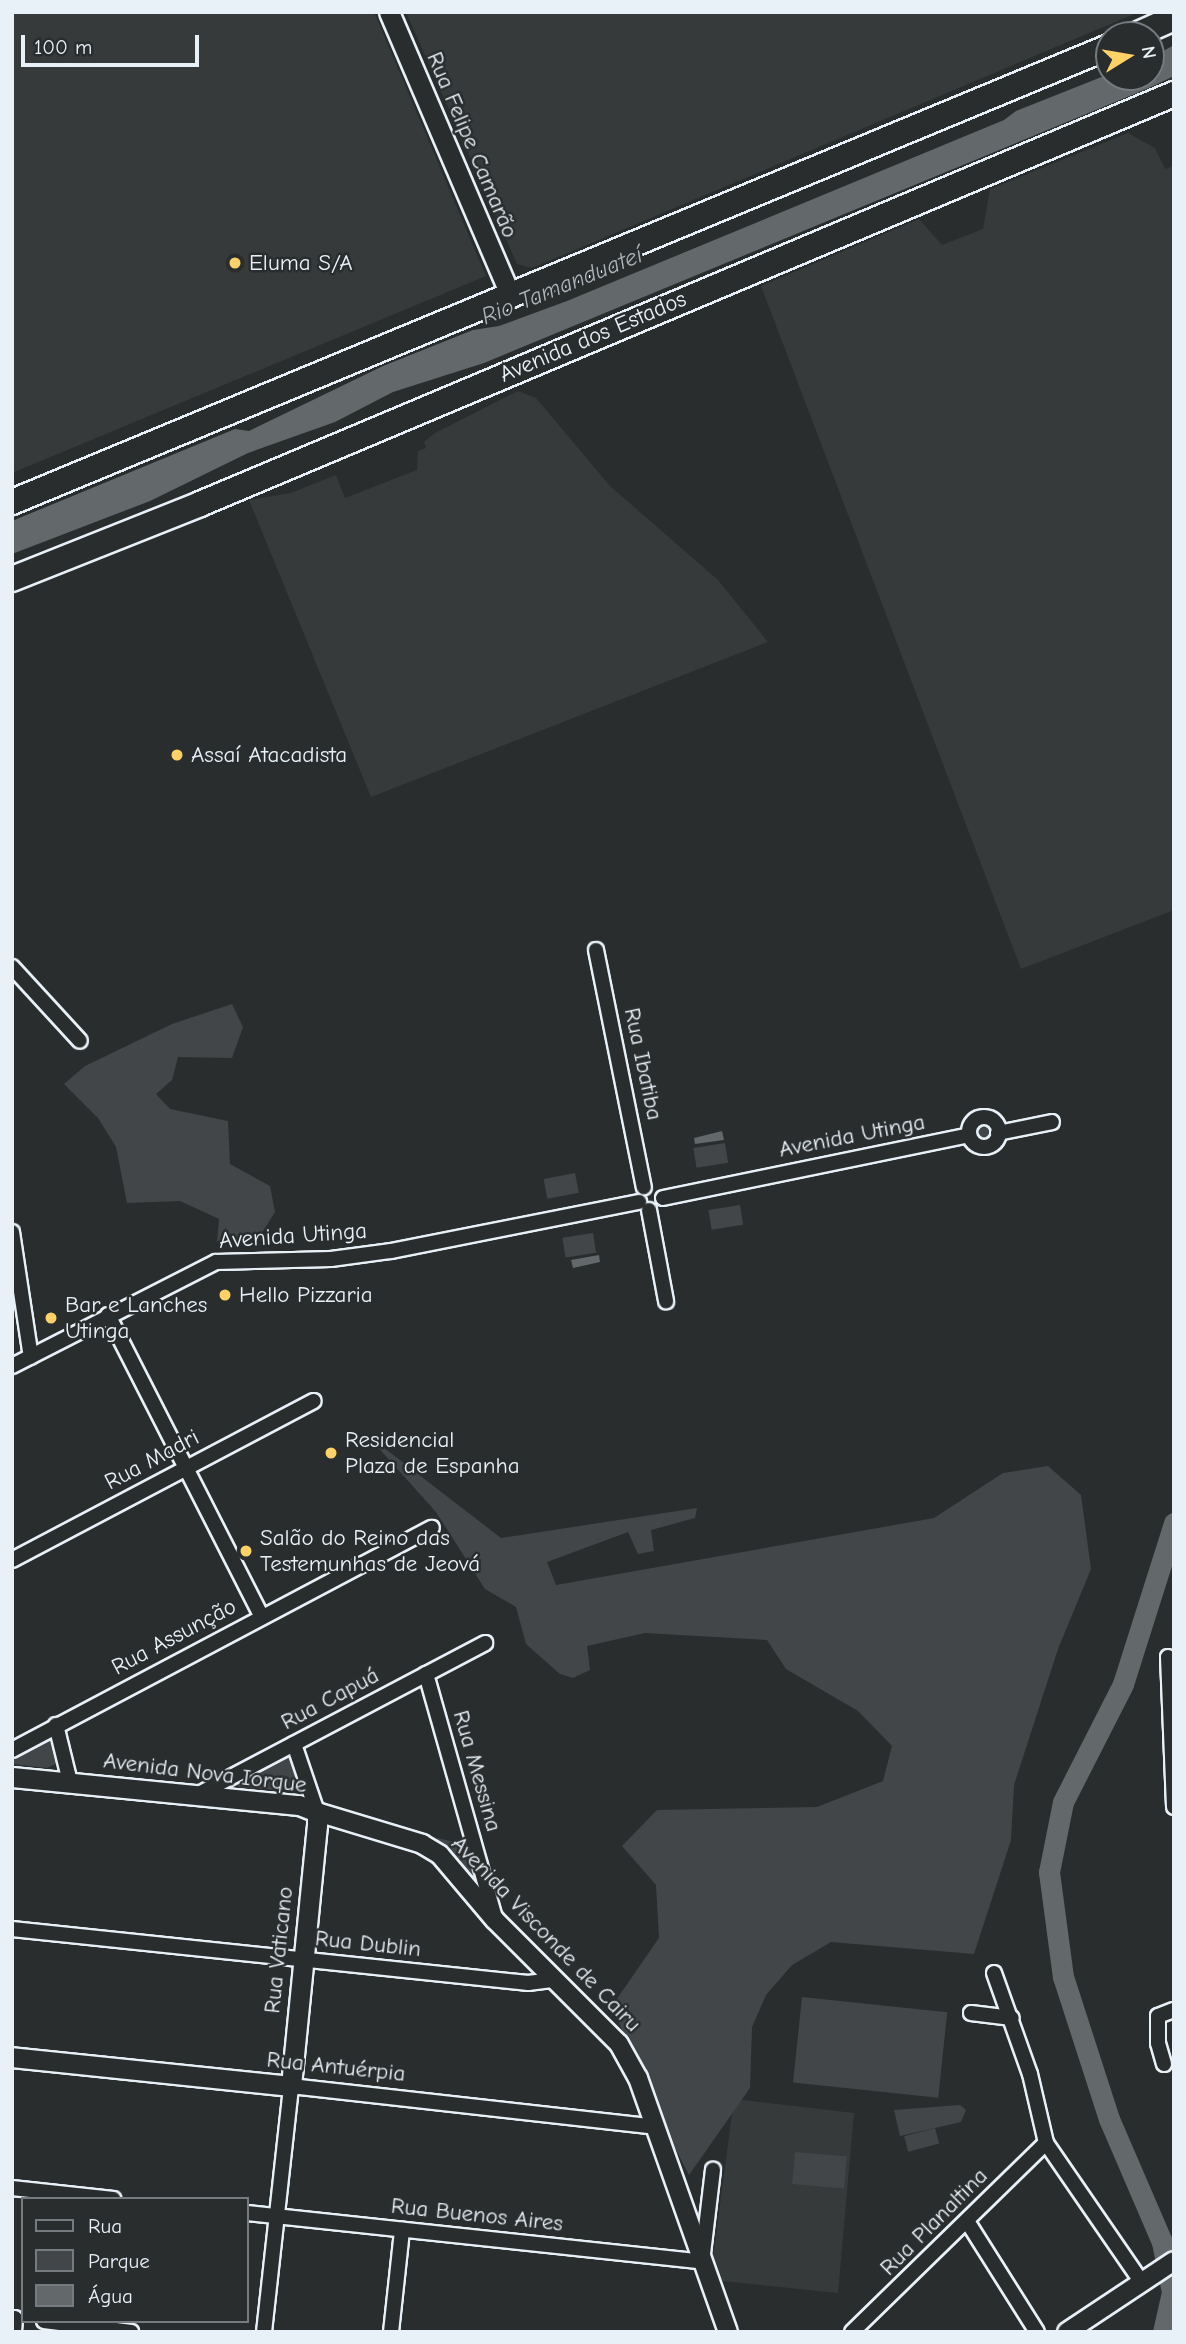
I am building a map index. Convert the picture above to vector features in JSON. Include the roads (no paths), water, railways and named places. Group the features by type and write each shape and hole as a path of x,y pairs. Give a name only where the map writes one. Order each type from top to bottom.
{"highway":[{"path":"12,502 1095,53"},
{"name":"Avenida dos Estados","path":"12,579 200,504 1174,94"}],"main road":[{"name":"Rua Felipe Camarão","path":"389,12 510,297"},
{"name":"Avenida Nova Iorque","path":"12,1777 299,1805 317,1812"},
{"name":"Rua Vaticano","path":"291,2086 317,1812"},
{"name":"Rua Antuérpia","path":"12,2057 291,2086"}],"street":[{"name":"Rua Ibatiba","path":"596,950 644,1187"},
{"path":"12,967 80,1041"},
{"path":"983,1117 992,1120 998,1133 995,1141 983,1147 969,1135 971,1125 983,1117"},
{"path":"998,1133 1052,1122"},
{"name":"Avenida Utinga","path":"663,1198 969,1135"},
{"path":"644,1206 657,1208 663,1198 658,1188 644,1187 644,1206 666,1301"},
{"name":"Avenida Utinga","path":"12,1366 216,1262 331,1259 391,1251 644,1206"},
{"path":"12,1232 31,1357"},
{"path":"108,1315 262,1617"},
{"name":"Rua Madri","path":"12,1560 314,1401"},
{"name":"Rua Assunção","path":"12,1749 432,1528"},
{"name":"Rua Capuá","path":"197,1795 485,1643"},
{"path":"1168,1657 1174,1807"},
{"name":"Rua Messina","path":"426,1674 495,1920"},
{"path":"56,1725 71,1782"},
{"name":"Rua Vaticano","path":"294,1744 317,1812"},
{"name":"Avenida Nova Iorque","path":"317,1812 428,1846"},
{"name":"Avenida Visconde de Cairu","path":"428,1846 445,1859 495,1920 624,2051 655,2127 728,2332"},
{"name":"Rua Dublin","path":"12,1929 528,1983 552,1980"},
{"path":"994,1973 1012,2018 1046,2143 1140,2280"},
{"path":"1164,2064 1158,2043 1158,2016 1174,2011"},
{"path":"971,2013 1012,2018"},
{"name":"Rua Vaticano","path":"264,2332 291,2086"},
{"name":"Rua Antuérpia","path":"291,2086 655,2127"},
{"name":"Rua Planaltina","path":"852,2332 1046,2143"},
{"path":"702,2262 713,2171"},
{"path":"12,2188 95,2197"},
{"name":"Rua Buenos Aires","path":"248,2213 702,2262"},
{"path":"967,2221 1037,2332"},
{"path":"391,2332 402,2230"},
{"path":"1068,2332 1140,2280 1166,2265"},
{"path":"60,2323 131,2332"}],"water":[{"path":"1174,45 1174,76 1165,80 1165,50"},
{"path":"1095,80 1095,91 1142,91 484,363 393,392 335,422 248,453 150,501 12,554 12,521 235,429 249,431 383,366 473,330 499,326 567,301 1004,120 1016,111"},
{"path":"722,1131 724,1140 695,1144 694,1138"},
{"path":"599,1255 600,1262 573,1268 571,1260"}],"waterway":[{"path":"1163,2332 1172,2292 1162,2242 1109,2119 1063,1977 1049,1872 1063,1802 1123,1684 1174,1523"}],"place":[{"name":"Eluma S/A","path":"235,263"},
{"name":"Assaí Atacadista","path":"177,755"},
{"name":"Hello Pizzaria","path":"225,1295"},
{"name":"Bar e Lanches Utinga","path":"51,1318"},
{"name":"Residencial Plaza de Espanha","path":"331,1453"},
{"name":"Salão do Reino das Testemunhas de Jeová","path":"246,1551"}],"water label":[{"name":"Rio Tamanduateí","path":"562,286"}]}
